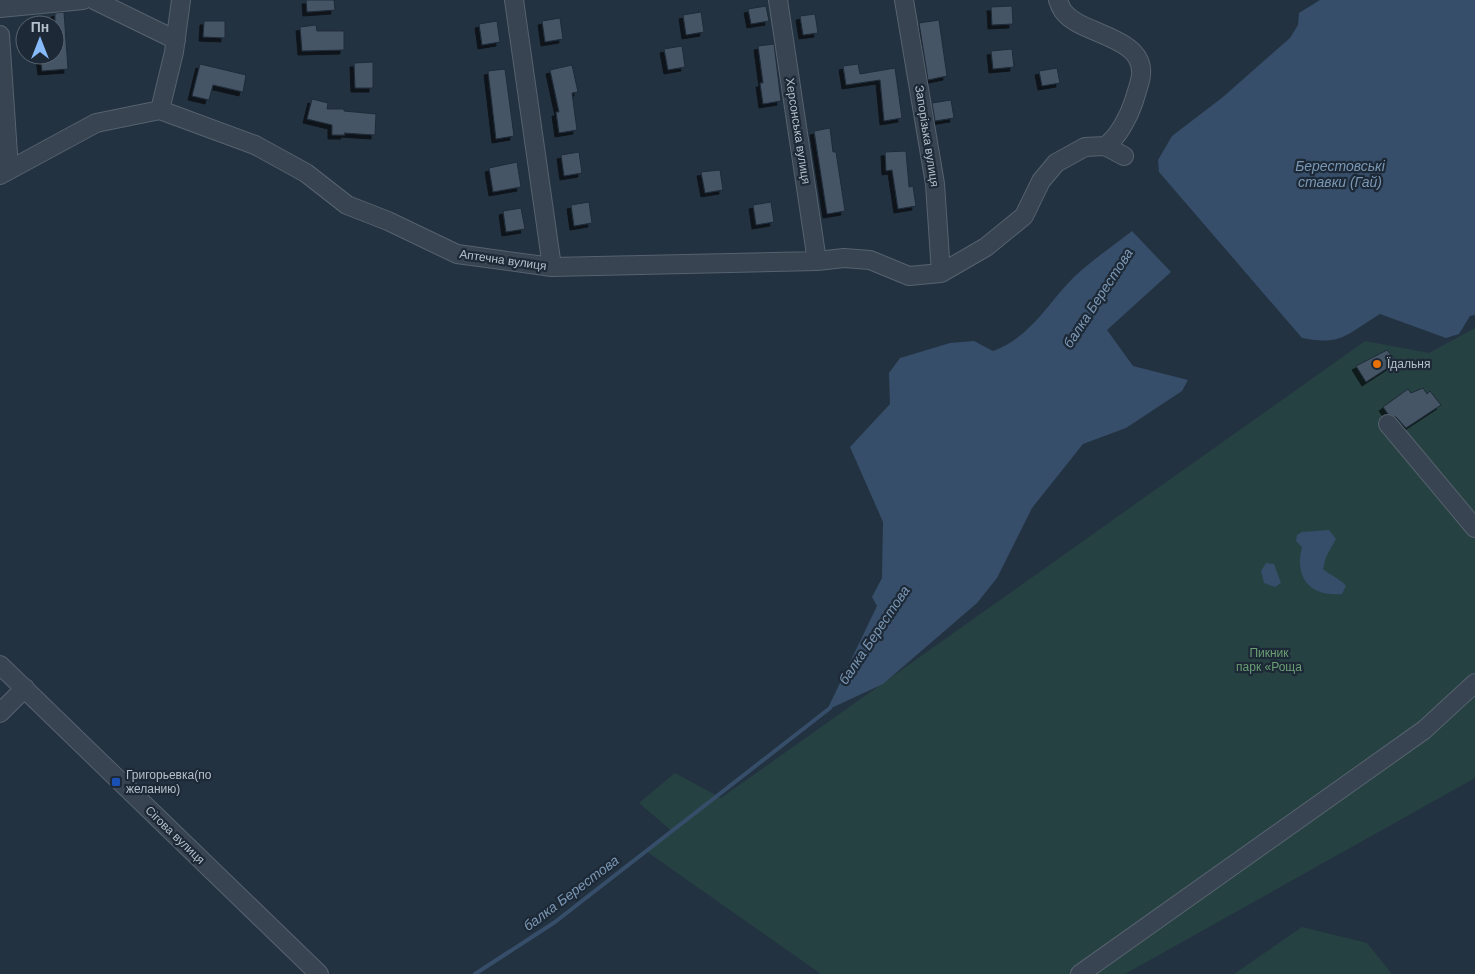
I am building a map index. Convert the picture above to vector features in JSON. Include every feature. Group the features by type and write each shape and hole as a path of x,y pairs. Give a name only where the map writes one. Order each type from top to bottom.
{"street":[{"path":"0,8 83,0"},
{"path":"94,0 176,40"},
{"path":"0,35 4,172 96,124 160,110 176,40 181,0"},
{"name":"Аптечна вулиця","path":"160,110 256,145 306,174 348,205 388,221 457,254 552,267 514,0"},
{"name":"Херсонська вулиця","path":"778,0 818,261"},
{"name":"Запорізька вулиця","path":"904,0 935,184 941,273"},
{"path":"552,267 818,261 844,258 870,260 909,276 941,273 986,247 1024,216 1041,182 1056,163 1085,147 1105,146 1113,141 1132,107 1141,74 1135,54 1122,43 1080,24 1063,11 1058,0"},
{"path":"1105,146 1124,156"},
{"path":"1388,424 1475,528"},
{"name":"Сігова вулиця","path":"0,665 319,974"},
{"path":"1080,974 1424,730 1475,683"},
{"path":"0,712 25,688"}],"green space":[{"name":"Пикник парк «Роща","path":"1475,328 1475,778 1125,974 821,974 646,851 673,832 639,803 675,773 721,798 1365,341 1429,353"},
{"path":"1302,927 1367,943 1392,974 1234,974"}],"water":[{"name":"Берестовські ставки (Гай)","path":"1320,0 1475,0 1475,315 1470,316 1459,334 1446,338 1380,314 1336,339 1315,340 1302,338 1159,172 1158,160 1172,136 1223,97 1290,38 1298,25 1299,13"},
{"path":"1132,231 1171,272 1107,330 1133,366 1188,380 1182,391 1126,428 1083,444 1032,508 997,578 977,603 883,684 827,710 877,606 872,597 882,578 883,522 850,447 890,404 889,373 900,358 950,343 974,341 993,351 1006,345 1038,319 1074,277"},
{"path":"1329,530 1336,539 1326,557 1323,569 1346,586 1342,594 1331,594 1313,589 1307,583 1300,568 1302,547 1296,541 1297,535 1302,532"},
{"path":"1266,563 1274,564 1281,583 1275,587 1264,583 1261,571"}],"building":[{"path":"306,0 334,0 335,10 307,12"},
{"path":"766,6 769,21 751,24 748,9"},
{"path":"1012,6 1013,24 992,25 991,7"},
{"path":"64,12 64,15 55,15 55,13"},
{"path":"701,12 704,32 686,35 683,15"},
{"path":"815,14 818,33 803,35 800,16"},
{"path":"560,18 563,39 545,42 542,21"},
{"path":"939,20 947,76 928,80 919,23"},
{"path":"204,21 225,21 225,38 203,37"},
{"path":"497,21 500,42 482,45 479,24"},
{"path":"316,25 317,31 344,31 344,50 302,51 300,27"},
{"path":"65,26 68,69 42,71 41,65 65,65"},
{"path":"774,44 781,101 763,104 760,83 763,83 758,46"},
{"path":"682,46 685,67 668,70 664,49"},
{"path":"1012,49 1014,67 993,69 991,51"},
{"path":"373,62 373,88 355,88 354,63"},
{"path":"200,64 246,75 243,92 213,85 209,100 192,96"},
{"path":"858,64 860,74 895,68 902,118 884,121 880,80 846,85 843,66"},
{"path":"572,65 578,92 572,93 577,130 559,133 556,112 559,112 550,70"},
{"path":"1057,68 1060,83 1042,86 1039,71"},
{"path":"505,69 514,136 496,139 488,71"},
{"path":"312,99 328,103 327,109 344,109 344,111 376,114 375,135 344,133 345,135 332,135 332,125 307,119"},
{"path":"951,100 954,118 935,121 932,103"},
{"path":"830,128 833,152 836,152 845,211 827,214 814,131"},
{"path":"906,151 909,187 913,186 916,206 898,209 892,170 886,171 885,152"},
{"path":"579,152 582,173 564,176 561,155"},
{"path":"517,162 521,187 493,192 489,168"},
{"path":"720,170 723,190 705,193 701,172"},
{"path":"589,202 592,223 574,226 571,205"},
{"path":"771,202 774,222 756,225 753,205"},
{"path":"521,208 525,229 506,232 503,211"},
{"name":"Їдальня","path":"1387,350 1397,362 1366,382 1356,366"},
{"path":"1423,388 1427,394 1430,391 1441,405 1406,428 1396,417 1388,414 1383,407 1408,389 1411,393"}],"waterway":[{"name":"балка Берестова","path":"475,974 555,922 830,708"}],"place":[{"name":"Їдальня","path":"1377,364"},
{"name":"Григорьевка(по желанию)","path":"116,782"}]}
